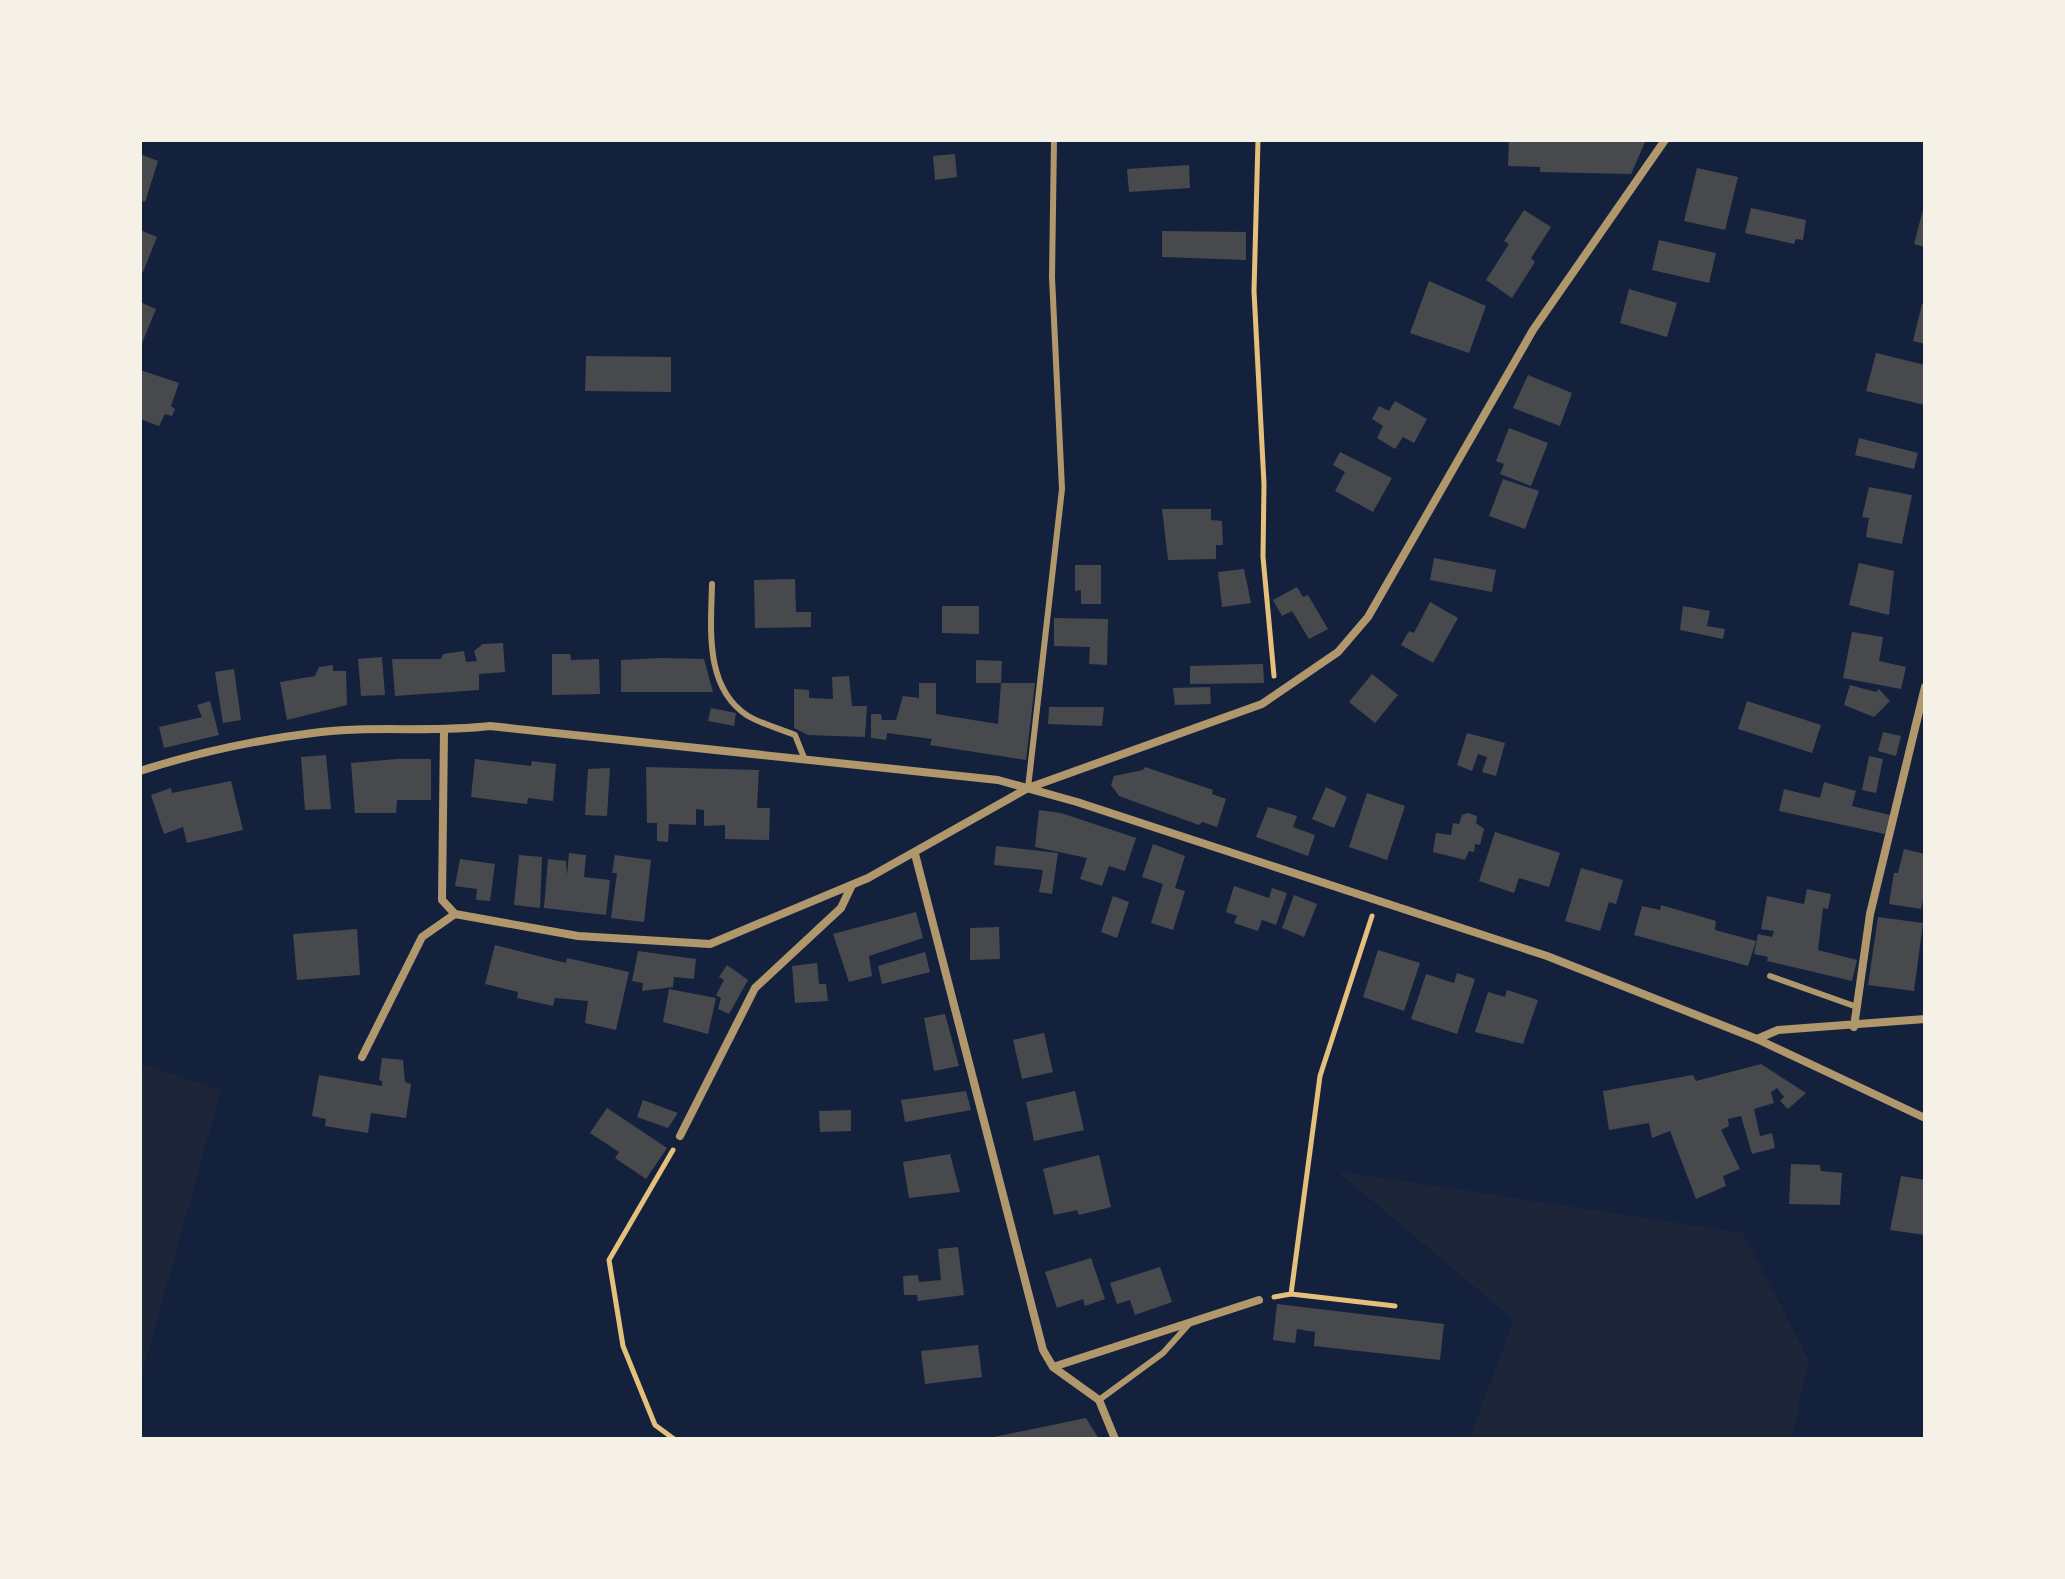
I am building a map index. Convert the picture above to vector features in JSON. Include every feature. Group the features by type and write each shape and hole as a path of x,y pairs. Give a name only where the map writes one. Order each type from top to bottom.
{"street":[{"path":"444,732 442,900 455,914 578,936 710,944 915,854 1028,788 1276,696 1338,652 1368,617 1533,330 1665,140"},
{"path":"1854,1027 1870,914 1925,687"},
{"path":"140,771 170,761 315,732 444,732 490,726 998,780 1547,956 1757,1039 1925,1118"},
{"path":"915,854 1043,1350 1053,1367 1099,1400 1115,1439"},
{"path":"680,1136 755,988 841,908 852,884"},
{"path":"362,1057 422,937 455,914"},
{"path":"1757,1039 1778,1030 1854,1027 1925,1019"},
{"path":"1053,1367 1259,1300"}],"lane":[{"path":"1028,788 1062,489 1052,277 1054,140"},
{"path":"712,584 711,635 716,672 728,698 749,716 795,735 805,760"},
{"path":"1770,976 1857,1007"},
{"path":"1099,1400 1163,1353 1189,1324"}],"path":[{"path":"1258,140 1254,291 1264,484 1263,557 1276,696"},
{"path":"1291,1294 1320,1076 1378,900"},
{"path":"674,1439 655,1425 623,1346 609,1260 680,1136"},
{"path":"1259,1300 1291,1294 1395,1306"}],"shaded area":[{"path":"140,1063 221,1090 140,1381"},
{"path":"1337,1171 1743,1233 1809,1361 1791,1439 1469,1439 1514,1320"}],"building":[{"path":"1509,140 1646,140 1631,174 1540,172 1540,167 1508,166"},
{"path":"140,154 158,161 145,202 140,200"},
{"path":"955,154 957,177 935,180 933,156"},
{"path":"1189,165 1190,188 1129,192 1127,169"},
{"path":"1697,168 1738,177 1725,230 1684,221"},
{"path":"1925,202 1925,247 1914,244"},
{"path":"1751,208 1806,220 1803,240 1796,239 1794,244 1745,233"},
{"path":"1524,210 1551,227 1531,258 1535,262 1512,298 1486,280 1509,244 1504,241"},
{"path":"140,230 157,237 143,272 140,271"},
{"path":"1162,231 1246,232 1246,260 1162,257"},
{"path":"1659,240 1716,253 1709,283 1652,270"},
{"path":"1429,281 1486,306 1469,353 1410,333"},
{"path":"1629,289 1677,303 1667,337 1620,323"},
{"path":"140,302 156,309 142,343 140,343"},
{"path":"1922,304 1925,305 1925,344 1913,341"},
{"path":"1876,353 1925,365 1925,405 1866,391"},
{"path":"586,356 671,357 671,392 585,391"},
{"path":"140,370 179,383 171,406 175,409 172,416 165,414 159,426 140,419"},
{"path":"1528,375 1572,393 1560,426 1513,408"},
{"path":"1395,401 1427,419 1414,443 1403,437 1395,449 1377,438 1383,426 1372,419 1379,406 1389,411"},
{"path":"1509,428 1548,443 1531,486 1500,474 1504,464 1496,461"},
{"path":"1859,438 1918,453 1914,469 1855,455"},
{"path":"1340,452 1392,478 1373,512 1335,491 1345,472 1333,465"},
{"path":"1503,479 1539,491 1525,529 1489,516"},
{"path":"1869,487 1912,495 1902,544 1866,537 1869,518 1862,517"},
{"path":"1162,509 1211,509 1211,520 1222,521 1223,545 1216,545 1216,559 1168,560"},
{"path":"1434,558 1496,570 1492,592 1430,580"},
{"path":"1859,563 1894,571 1889,615 1849,605"},
{"path":"1075,565 1101,565 1101,604 1081,604 1081,590 1075,591"},
{"path":"1244,569 1251,603 1222,607 1218,572"},
{"path":"795,579 796,612 811,612 811,627 755,628 754,580"},
{"path":"1297,587 1303,597 1308,595 1328,629 1309,639 1292,611 1282,616 1273,600"},
{"path":"1430,602 1458,618 1433,663 1401,645 1409,631 1414,633"},
{"path":"942,606 979,606 979,634 942,633"},
{"path":"1683,606 1710,611 1707,626 1725,629 1723,639 1680,630"},
{"path":"1054,618 1108,619 1107,665 1089,664 1090,647 1054,646"},
{"path":"1852,632 1883,637 1879,661 1906,667 1901,689 1843,678"},
{"path":"503,643 505,672 479,674 479,690 395,696 392,659 441,659 443,654 464,651 466,662 477,661 474,651 483,644"},
{"path":"552,654 570,654 571,660 599,659 600,694 552,695"},
{"path":"382,657 385,695 361,696 358,659"},
{"path":"704,659 713,692 621,692 621,660"},
{"path":"976,660 1002,661 1001,683 976,683"},
{"path":"1263,664 1264,683 1190,684 1190,666"},
{"path":"333,665 333,671 346,671 347,705 287,720 280,682 315,676 319,667"},
{"path":"234,669 241,720 223,723 215,672"},
{"path":"1372,674 1398,695 1375,723 1349,702"},
{"path":"849,676 852,706 867,706 865,737 808,735 794,728 794,689 809,690 809,698 833,699 832,677"},
{"path":"919,683 936,683 936,714 998,724 1001,683 1035,683 1026,760 930,745 932,739 887,733 886,740 871,738 871,714 881,714 882,720 896,720 903,696 919,698"},
{"path":"1850,685 1876,692 1879,689 1890,701 1874,717 1844,705"},
{"path":"1210,687 1211,704 1175,705 1173,688"},
{"path":"210,701 219,735 164,748 159,727 202,717 197,705"},
{"path":"1747,701 1821,725 1812,753 1738,729"},
{"path":"1049,707 1104,707 1102,726 1048,724"},
{"path":"711,708 736,713 734,726 708,721"},
{"path":"1883,732 1901,736 1896,756 1878,751"},
{"path":"1467,733 1505,743 1496,776 1482,772 1487,757 1478,754 1472,771 1457,765"},
{"path":"326,755 331,809 305,810 301,757"},
{"path":"1869,756 1883,759 1876,793 1862,790"},
{"path":"431,759 431,800 397,800 396,813 355,813 351,763"},
{"path":"475,759 531,766 532,761 556,764 553,801 528,798 527,804 471,797"},
{"path":"646,767 759,770 757,808 770,808 769,840 725,839 725,825 704,826 704,810 696,809 696,825 669,824 668,842 657,841 657,823 647,823"},
{"path":"1145,767 1213,790 1212,794 1226,799 1217,827 1202,822 1199,825 1119,796 1111,785 1114,776"},
{"path":"610,768 607,816 585,815 588,769"},
{"path":"231,781 243,830 187,843 183,827 164,834 151,795 171,788 172,793"},
{"path":"1824,782 1856,791 1852,806 1890,815 1885,834 1779,811 1784,789 1820,798"},
{"path":"1326,787 1347,797 1334,828 1312,819"},
{"path":"1367,793 1405,806 1387,860 1349,847"},
{"path":"1268,807 1297,816 1293,827 1315,835 1308,856 1256,837"},
{"path":"1039,810 1061,813 1136,838 1125,871 1109,866 1102,886 1080,879 1087,858 1035,847"},
{"path":"1462,815 1477,816 1476,823 1484,829 1480,845 1475,844 1474,852 1469,851 1465,860 1433,852 1436,833 1451,835 1453,823 1459,824"},
{"path":"1495,832 1560,853 1549,887 1519,878 1514,893 1479,881"},
{"path":"1153,844 1185,856 1175,888 1185,891 1173,930 1151,923 1163,884 1142,877"},
{"path":"996,846 1058,853 1052,894 1039,892 1043,870 994,865"},
{"path":"1904,849 1925,854 1925,892 1921,909 1889,904 1894,873 1898,873"},
{"path":"569,853 586,855 584,877 610,880 606,915 544,908 548,859 566,861 567,875"},
{"path":"519,855 542,857 540,908 514,905"},
{"path":"615,855 651,860 644,922 611,918 617,873 612,873"},
{"path":"460,859 495,864 490,901 476,900 477,889 455,886"},
{"path":"1581,868 1623,880 1616,904 1609,902 1600,931 1565,921"},
{"path":"1234,886 1269,898 1272,888 1287,893 1276,925 1262,920 1258,931 1234,923 1237,916 1226,912"},
{"path":"1807,889 1831,894 1828,909 1823,908 1818,950 1857,960 1852,981 1767,961 1768,957 1754,954 1758,934 1772,937 1774,931 1761,929 1767,896 1804,904"},
{"path":"1294,895 1317,904 1304,937 1282,928"},
{"path":"1113,896 1129,902 1117,938 1101,932"},
{"path":"1661,905 1716,921 1715,930 1756,941 1748,966 1634,935 1642,906 1660,910"},
{"path":"916,912 923,938 869,956 872,976 849,982 833,934"},
{"path":"1878,917 1923,923 1914,991 1868,985"},
{"path":"999,927 1000,959 970,960 970,928"},
{"path":"357,929 360,975 297,980 293,934"},
{"path":"495,945 566,963 567,958 629,972 616,1030 585,1023 588,1001 555,998 553,1006 517,998 518,992 485,984"},
{"path":"1378,950 1420,963 1404,1011 1363,997"},
{"path":"638,951 696,959 694,979 674,977 673,987 642,991 643,983 632,981"},
{"path":"925,952 930,972 882,984 878,966"},
{"path":"817,963 819,984 826,984 828,1001 795,1003 792,966"},
{"path":"727,965 748,980 729,1014 718,1009 721,998 716,995 724,980 719,977"},
{"path":"1457,973 1475,979 1457,1034 1411,1019 1426,974 1454,983"},
{"path":"669,989 716,998 708,1034 663,1022"},
{"path":"1507,990 1538,1000 1523,1044 1475,1032 1488,992 1505,997"},
{"path":"945,1014 959,1066 934,1071 924,1018"},
{"path":"1044,1033 1053,1072 1022,1079 1013,1040"},
{"path":"382,1058 403,1060 405,1082 411,1084 406,1118 371,1113 368,1133 325,1126 326,1119 312,1116 319,1075 382,1086 379,1080"},
{"path":"1761,1064 1806,1093 1788,1109 1780,1101 1784,1097 1777,1088 1771,1092 1774,1103 1754,1109 1760,1136 1772,1133 1775,1148 1752,1154 1741,1116 1728,1119 1729,1126 1721,1130 1740,1169 1723,1176 1726,1186 1696,1199 1670,1131 1652,1138 1649,1123 1609,1130 1603,1091 1693,1075 1696,1081"},
{"path":"966,1091 971,1110 905,1122 901,1100"},
{"path":"1075,1091 1084,1130 1034,1141 1026,1102"},
{"path":"643,1100 678,1113 668,1128 637,1117"},
{"path":"607,1108 667,1148 646,1179 615,1158 619,1152 590,1133"},
{"path":"851,1110 851,1131 820,1132 819,1111"},
{"path":"950,1154 960,1192 909,1198 903,1162"},
{"path":"1099,1155 1111,1207 1079,1215 1077,1210 1054,1215 1043,1169"},
{"path":"1791,1164 1820,1165 1821,1171 1842,1173 1840,1205 1789,1204"},
{"path":"1901,1176 1925,1180 1925,1235 1890,1230"},
{"path":"958,1247 964,1295 918,1301 917,1295 904,1295 903,1276 918,1275 919,1282 941,1280 938,1249"},
{"path":"1091,1258 1105,1299 1085,1306 1083,1299 1057,1308 1045,1272"},
{"path":"1160,1267 1172,1302 1135,1315 1130,1300 1117,1304 1110,1283"},
{"path":"1277,1304 1444,1324 1440,1360 1314,1346 1315,1332 1297,1329 1295,1343 1273,1340"},
{"path":"978,1345 982,1377 925,1384 921,1351"},
{"path":"1086,1418 1099,1439 989,1439 989,1438"}]}
